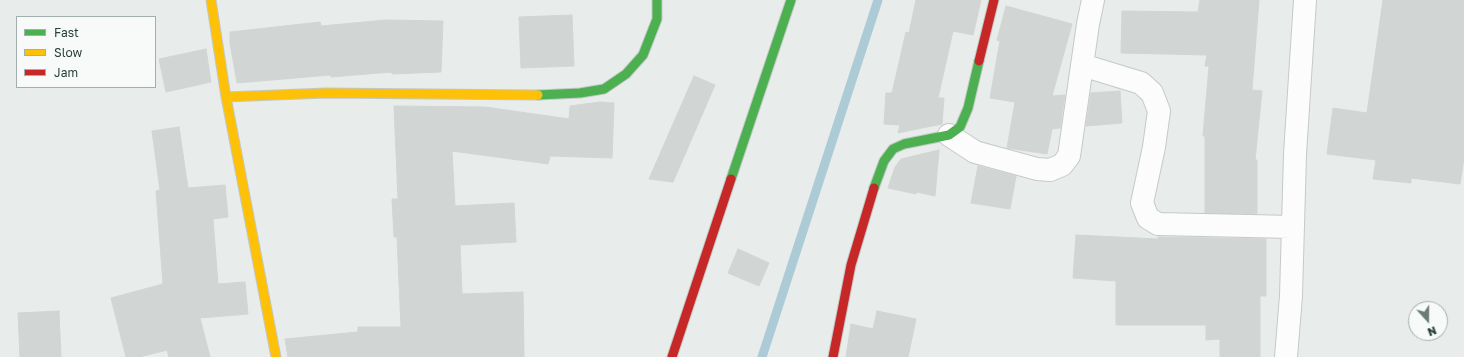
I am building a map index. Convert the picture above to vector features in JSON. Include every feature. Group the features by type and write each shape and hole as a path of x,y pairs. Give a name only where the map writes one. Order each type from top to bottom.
{"street":[{"path":"211,0 226,97 276,357"},
{"path":"226,97 326,93 546,96 604,89 626,74 643,55 657,19 657,0"},
{"path":"672,357 791,0"},
{"path":"833,357 836,335 851,265 869,203 884,161 893,149 904,144 949,136 960,127 968,108 994,0"},
{"path":"949,136 975,152 1037,169 1050,170 1062,165 1069,156 1093,0"},
{"path":"1286,357 1291,296 1295,154 1306,0"},
{"path":"1082,65 1141,83 1152,93 1159,111 1154,147 1142,202 1148,218 1158,224 1293,227"}],"building":[{"path":"916,0 981,0 973,35 953,31 938,98 944,98 942,124 898,133 900,125 884,124 886,93 892,93 906,32 909,33"},
{"path":"1200,0 1259,0 1252,90 1262,91 1255,160 1257,160 1257,214 1205,213 1205,136 1203,136 1209,66 1205,66 1207,55 1121,53 1122,11 1198,12"},
{"path":"1383,0 1464,0 1464,158 1460,184 1411,178 1411,183 1373,179 1376,160 1327,154 1333,108 1367,113"},
{"path":"1006,6 1072,24 1052,96 1065,95 1060,128 1052,129 1047,154 1007,148 1015,102 990,98 1000,41 997,40"},
{"path":"572,15 574,66 521,68 519,17"},
{"path":"386,20 443,21 441,72 392,74 392,72 331,77 330,75 237,83 230,43 230,32 320,22 321,26"},
{"path":"206,49 211,82 166,92 159,59"},
{"path":"694,76 715,85 673,182 649,179"},
{"path":"1120,91 1122,123 1086,126 1091,93"},
{"path":"600,102 614,103 612,158 550,156 548,164 452,151 455,206 514,203 516,242 460,245 462,294 523,292 524,357 288,357 285,339 358,332 358,327 401,327 397,237 394,237 392,199 398,199 394,106 485,107 569,119 570,106"},
{"path":"179,127 188,188 225,185 228,217 213,219 218,284 245,282 248,314 200,318 210,357 169,357 167,350 139,357 126,357 111,298 163,284 156,191 160,190 152,131"},
{"path":"939,150 935,196 917,192 916,194 888,188 895,167 901,159"},
{"path":"978,166 1016,176 1010,209 971,203"},
{"path":"1076,235 1158,239 1158,237 1266,239 1266,296 1260,296 1260,357 1220,357 1220,339 1206,340 1206,325 1116,325 1116,281 1073,278"},
{"path":"738,249 769,263 759,286 728,273"},
{"path":"59,311 61,357 20,357 18,313"},
{"path":"877,311 916,319 908,357 846,357 851,324 873,329"}],"waterway":[{"path":"762,357 878,0"}],"traffic: fast":[{"path":"538,95 580,93 604,89 626,74 643,55 657,19 657,0"},
{"path":"731,179 791,0"},
{"path":"874,188 884,161 893,149 904,144 949,135 960,127 968,108 979,61"}],"traffic: slow":[{"path":"211,0 226,97 276,357"},
{"path":"226,97 326,93 538,95"}],"traffic: jam":[{"path":"979,61 994,0"},
{"path":"672,357 731,179"},
{"path":"833,357 851,265 874,188"}]}
